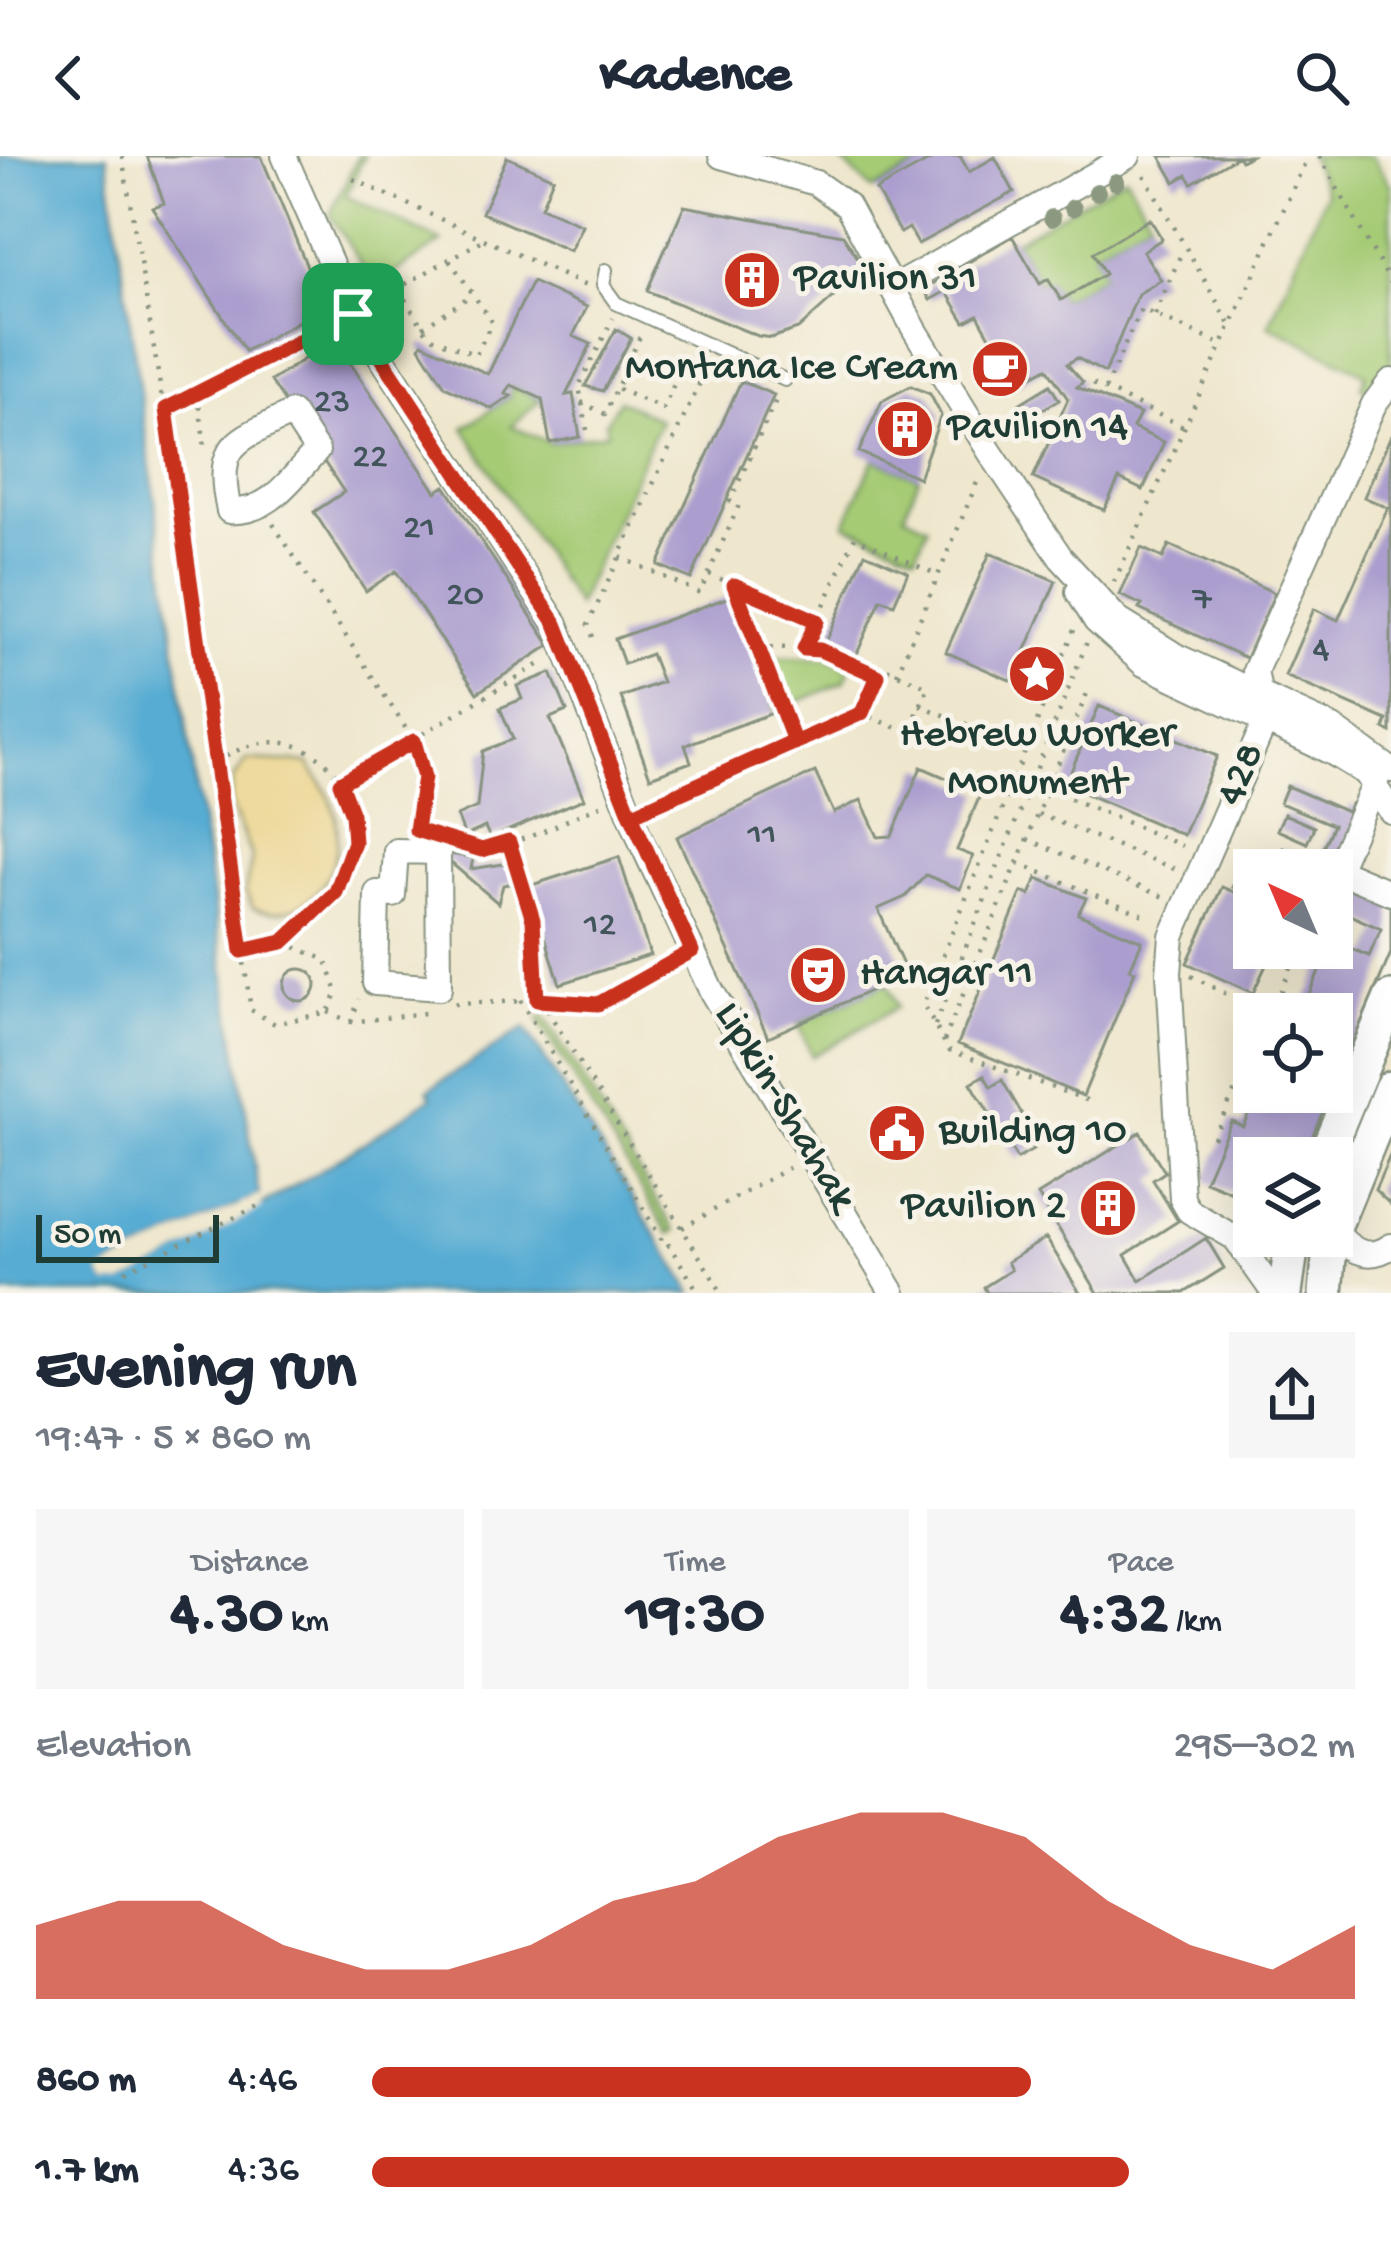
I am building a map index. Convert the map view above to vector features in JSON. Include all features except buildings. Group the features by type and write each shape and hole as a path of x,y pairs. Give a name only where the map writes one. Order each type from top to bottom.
{"main road":[{"path":"1333,1137 1391,998"},
{"path":"1353,1181 1391,1088"},
{"path":"1285,1293 1290,1257"},
{"path":"1325,1293 1329,1257"}],"street":[{"name":"Lipkin-Shahak","path":"284,156 353,314 556,624 627,805 692,951 893,1293"},
{"path":"722,156 831,190 860,226 965,411 1061,558 1096,621 1144,664 1366,772 1385,766"},
{"path":"893,288 1134,161"},
{"name":"428","path":"1274,1293 1235,1238 1190,1211 1182,1199 1172,936 1265,722 1255,671 1374,404 1391,381"},
{"path":"1061,558 1135,632 1333,728 1385,766 1391,811"},
{"path":"1385,766 1337,870 1391,893"},
{"path":"440,842 439,988 375,983 377,893 393,895 395,851 440,842"},
{"path":"1353,1248 1376,1254 1391,1246"}],"lane":[{"path":"606,270 608,295 616,304 785,380"}],"path":[{"path":"122,156 166,409 251,1010 275,1024 328,1012 351,1022 359,998"},
{"path":"1108,597 1308,156"},
{"path":"1319,156 1391,283"},
{"path":"1134,161 1231,326"},
{"path":"353,179 608,295"},
{"path":"166,409 353,314 482,240"},
{"path":"1154,315 1184,246"},
{"path":"398,289 429,336 476,355 492,322 449,259"},
{"path":"423,327 473,294"},
{"path":"1105,389 1141,309 1222,345"},
{"path":"587,430 579,386 613,318"},
{"path":"581,402 605,414 641,333"},
{"path":"592,638 587,625 710,363"},
{"path":"618,389 663,410 679,374 701,382"},
{"path":"620,557 700,593 739,506 730,501 785,380"},
{"path":"1093,383 1184,428"},
{"path":"198,394 206,450"},
{"path":"897,674 983,470"},
{"path":"260,527 272,522 414,741 424,777 416,830"},
{"path":"804,649 855,537 938,575"},
{"path":"709,574 817,621"},
{"path":"734,585 794,741"},
{"path":"1081,614 923,1005 949,1050 1095,1103"},
{"path":"935,1025 1091,631"},
{"path":"758,647 820,650 878,676"},
{"path":"340,783 540,664"},
{"path":"399,828 482,850 627,805 862,713 882,668 928,687 909,733 862,713"},
{"path":"944,1040 1090,686"},
{"path":"920,705 1026,748"},
{"path":"216,763 244,745 283,739 317,751 340,783 352,814 347,868 336,892 283,942 242,951"},
{"path":"1048,789 1182,846"},
{"path":"1038,814 1180,871"},
{"path":"1028,839 1168,899"},
{"path":"509,842 533,920 539,1000 722,1293"},
{"path":"1018,863 1158,921"},
{"path":"283,942 326,960 337,992 328,1012"},
{"path":"692,951 598,1004 520,1000 530,1024 666,1247 810,1156"},
{"path":"1183,973 1233,997"},
{"path":"1214,1138 1233,1096"},
{"path":"125,1270 260,1205"},
{"path":"670,1245 699,1293"}],"green space":[{"path":"358,156 364,156 346,196 442,242 375,286 330,215"},
{"path":"836,156 936,156 873,190"},
{"path":"1310,156 1372,156 1391,186 1391,369 1377,378 1371,392 1361,387 1366,374 1269,325 1326,193"},
{"path":"1126,176 1150,219 1093,252 1105,274 1061,300 1048,280 1040,284 1015,241"},
{"path":"511,385 540,400 512,426 550,443 607,433 606,422 619,400 660,420 577,606 464,428 510,397"},
{"path":"874,459 919,478 904,514 928,526 916,554 845,524"},
{"path":"754,655 829,659 850,670 844,682 775,712"},
{"path":"887,983 897,1007 812,1056 798,1024"},
{"path":"544,1016 675,1231 669,1234 538,1020"}],"sand":[{"path":"247,760 308,763 336,815 337,843 327,877 317,892 289,910 253,908 245,891 252,858 230,802 233,780"}],"water":[{"path":"0,156 107,156 189,744 259,1195 115,1264 101,1273 106,1283 122,1283 318,1172 432,1097 428,1090 525,1028 693,1293 0,1293"}],"pier":[{"path":"259,1195 260,1201 108,1275 120,1278 260,1202 262,1208 122,1284 106,1284 100,1273 115,1264"}],"place":[{"name":"Pavilion 31","path":"752,280"},
{"name":"Montana Ice Cream","path":"1000,369"},
{"name":"Pavilion 14","path":"905,429"},
{"name":"Hebrew Worker Monument","path":"1037,674"},
{"name":"Hangar 11","path":"818,975"},
{"name":"Building 10","path":"897,1133"},
{"name":"Pavilion 2","path":"1108,1208"}],"route":[{"path":"353,314 166,409 242,951 283,942 336,892 354,842 352,814 340,783 414,741 424,777 416,830 482,850 509,842 533,920 537,1000 598,1004 692,951 631,815 794,741 734,585 817,621 804,649 820,650 878,676 862,713 631,815 556,624 353,314"}]}
